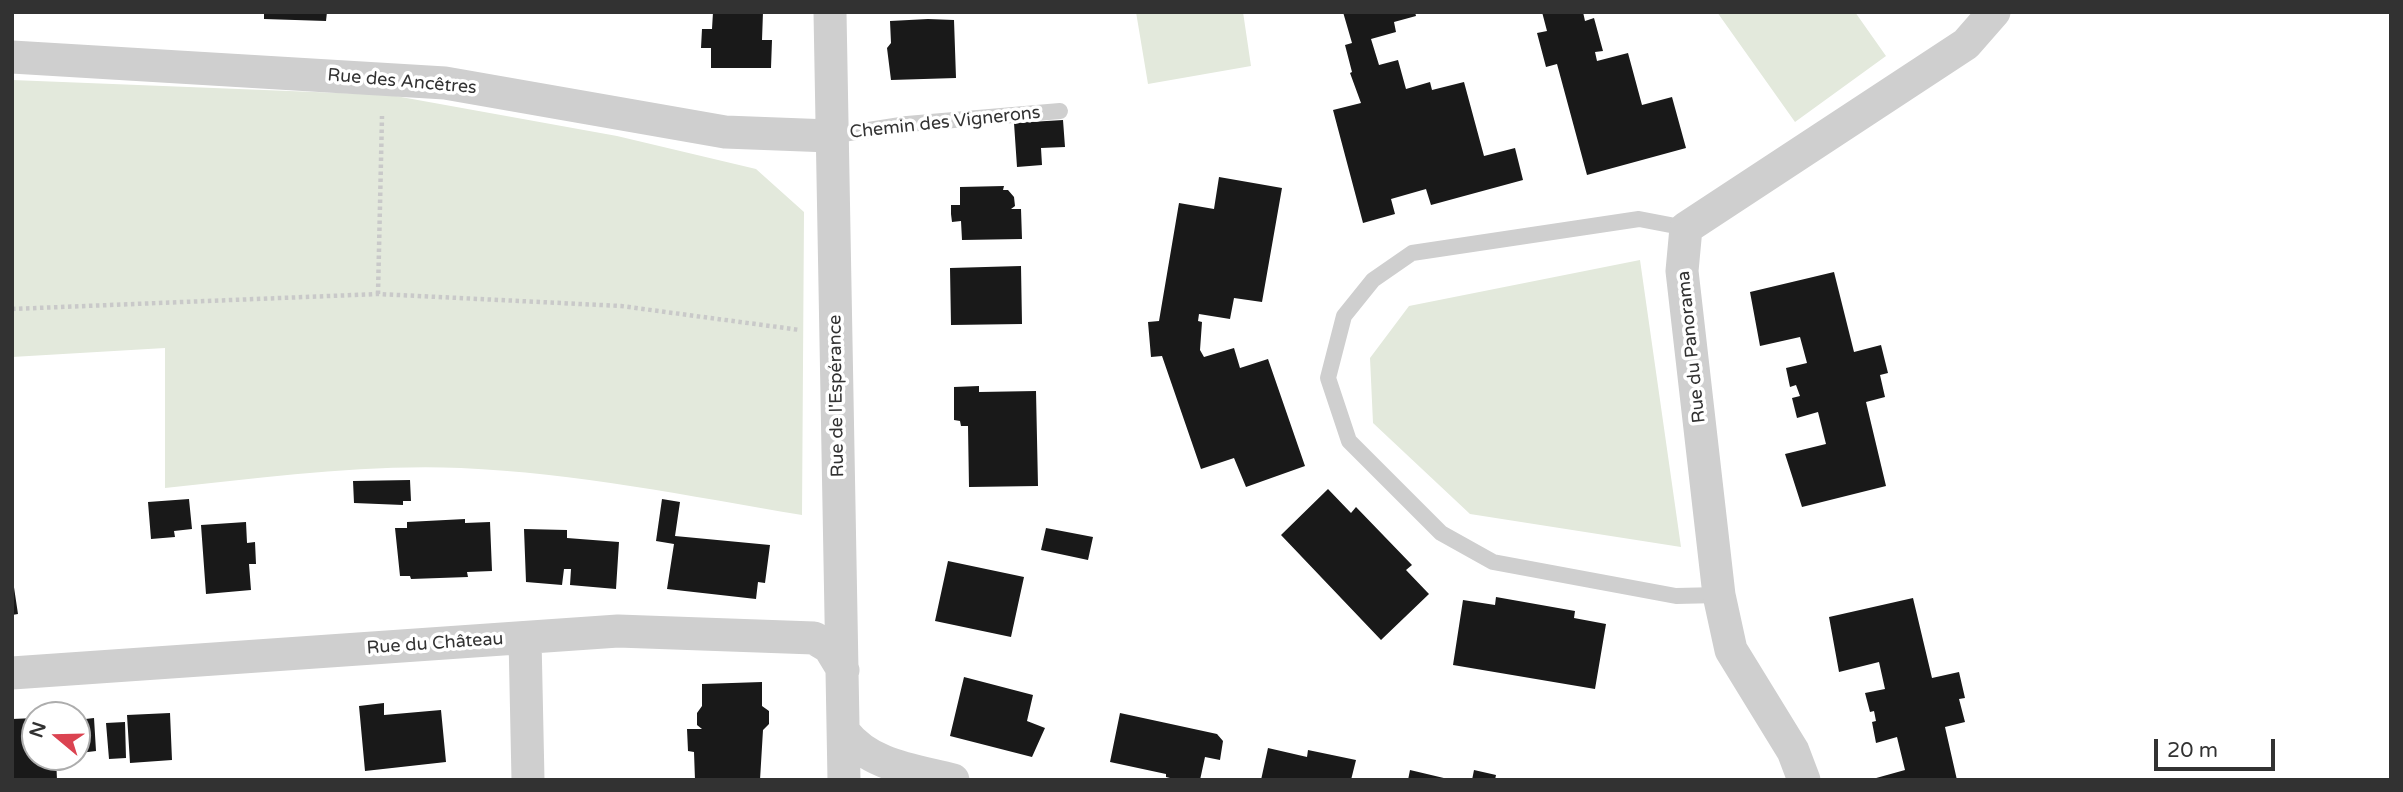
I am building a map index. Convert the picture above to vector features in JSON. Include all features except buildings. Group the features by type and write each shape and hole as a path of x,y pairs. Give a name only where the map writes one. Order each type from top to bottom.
{"street":[{"name":"Rue de l'Espérance","path":"830,12 830,136 844,780"},
{"path":"1686,228 1966,44 1994,12"},
{"name":"Rue des Ancêtres","path":"12,57 445,83 725,132 830,136"},
{"name":"Rue du Panorama","path":"1686,228 1682,271 1719,595 1731,650 1793,751 1804,780"},
{"name":"Rue du Château","path":"12,673 618,631 814,638 829,647 843,670"},
{"path":"525,638 528,780"},
{"path":"844,733 855,746 878,760 953,780"}],"lane":[{"name":"Chemin des Vignerons","path":"830,136 907,124 1060,110"},
{"path":"1686,228 1639,219 1412,253 1373,280 1343,316 1328,378 1349,441 1441,533 1493,562 1676,596 1719,595"}],"path":[{"path":"378,294 385,78"},
{"path":"12,309 378,294 621,306 795,330 835,330"}],"shaded area":[{"path":"1136,12 1243,12 1251,66 1148,84"},
{"path":"1717,12 1855,12 1886,56 1795,122"},
{"path":"12,80 390,95 617,136 756,169 804,212 802,515 589,480 461,468 350,470 165,488 165,348 12,357"},
{"path":"1640,260 1681,547 1470,514 1373,423 1370,358 1409,306"}]}
